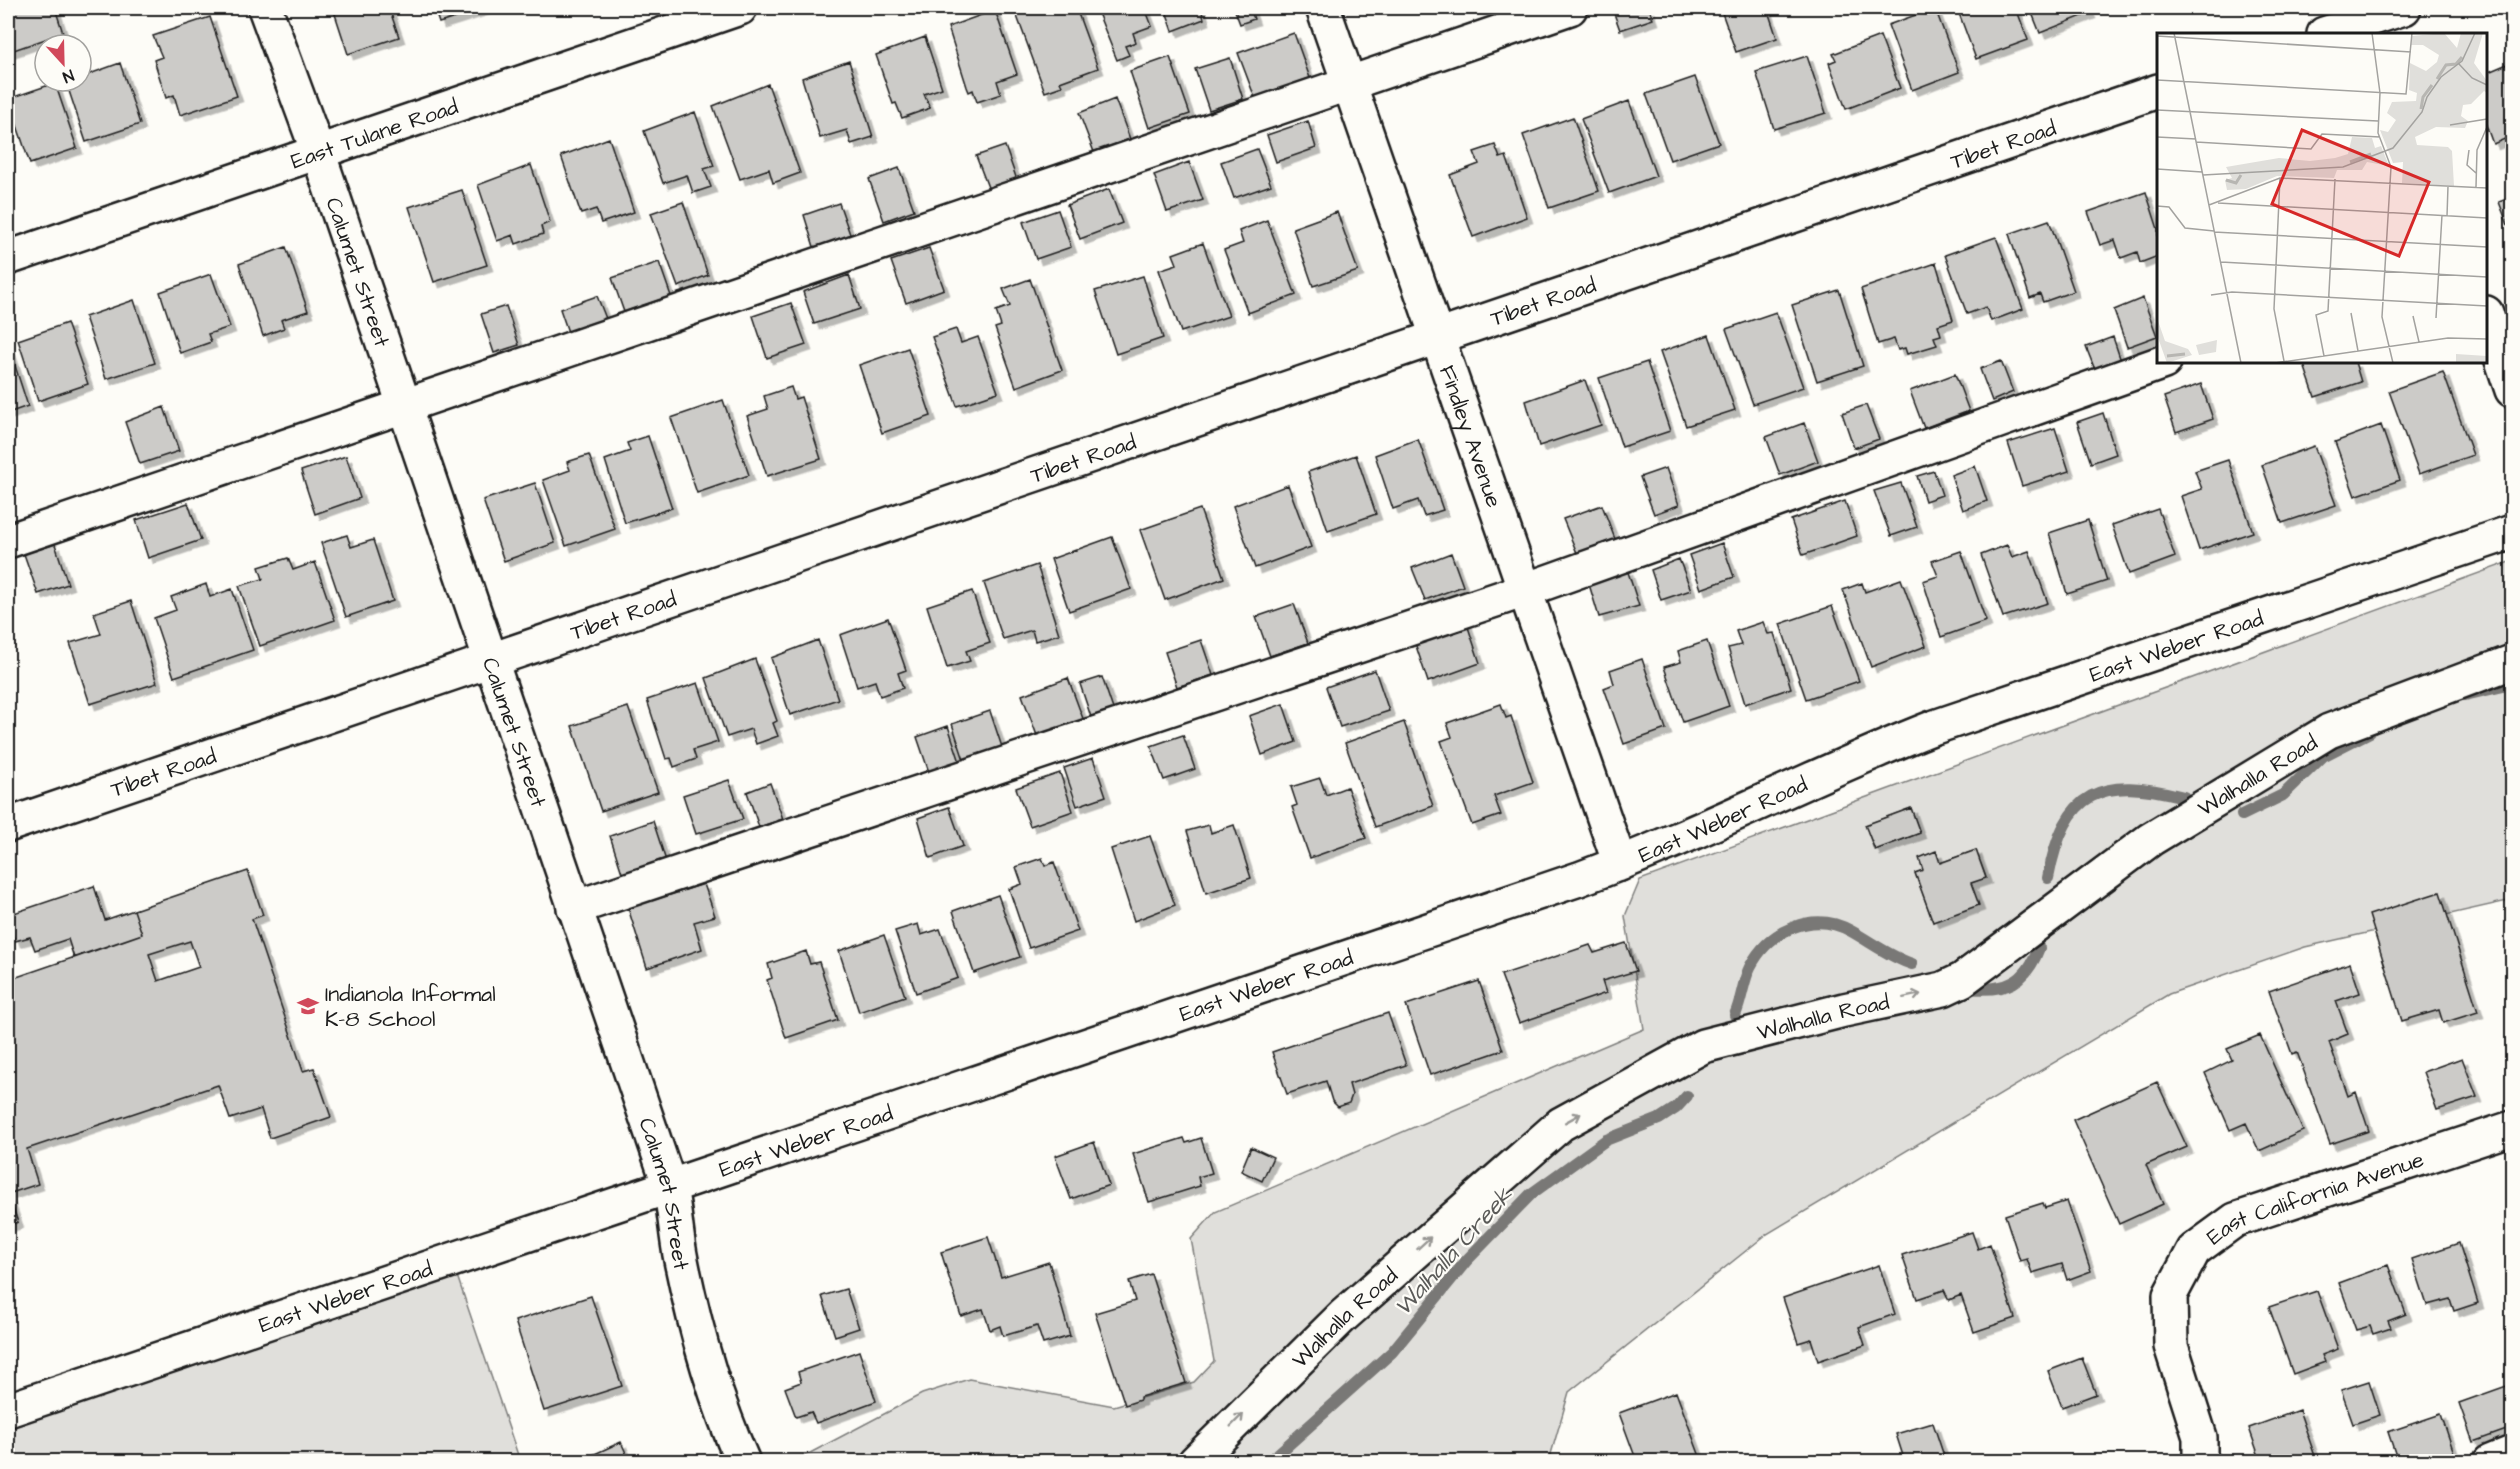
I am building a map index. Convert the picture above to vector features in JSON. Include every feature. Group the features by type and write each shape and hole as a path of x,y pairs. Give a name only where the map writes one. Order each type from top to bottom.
{"street":[{"name":"Calumet Street","path":"265,8 318,152 489,661 670,1187 681,1258 698,1335 718,1402 743,1461"},
{"name":"East Tulane Road","path":"8,258 740,8"},
{"name":"Findley Avenue","path":"1323,8 1620,864"},
{"path":"8,541 1570,8"},
{"path":"2328,33 2390,16"},
{"name":"Tibet Road","path":"8,825 2157,91"},
{"path":"2487,316 2512,390"},
{"path":"574,908 1525,590 2161,363"},
{"name":"East Weber Road","path":"8,1410 1620,864 1869,753 1932,728 2512,532"},
{"name":"Walhalla Road","path":"1195,1461 1343,1316 1561,1124 1703,1046 1844,1010 1943,989 1962,980 2151,839 2329,731 2512,662"},
{"name":"East California Avenue","path":"2200,1461 2200,1437 2170,1346 2170,1295 2194,1250 2235,1220 2512,1128"},
{"path":"2490,1461 2512,1453"}],"shaded area":[{"path":"2512,561 2512,900 2305,947 2169,994 1767,1234 1569,1392 1551,1454 1554,1461 793,1462 922,1394 969,1379 1114,1406 1194,1382 1214,1361 1191,1239 1215,1212 1644,1029 1625,916 1640,880","holes":["1911,808 1920,833 1874,850 1866,825","1976,850 1986,877 1971,883 1933,922 1915,873 1923,870 1936,852 1940,863"]},
{"path":"452,1261 520,1461 8,1461 8,1410"}],"building":[{"path":"8,8 55,8 63,33 33,33 33,43 8,52"},
{"path":"333,8 389,8 399,37 348,54"},
{"path":"434,8 487,8 439,23"},
{"path":"1014,8 1076,8 1098,68 1060,82 1062,86 1045,92"},
{"path":"1096,8 1145,8 1152,26 1133,33 1136,42 1125,46 1129,55 1117,60"},
{"path":"1165,8 1201,8 1204,19 1173,31"},
{"path":"1234,8 1250,8 1254,19 1240,24"},
{"path":"1612,8 1649,8 1653,19 1620,30"},
{"path":"1767,8 1777,38 1736,52 1721,10"},
{"path":"1935,8 1959,72 1912,90 1888,25"},
{"path":"1957,8 2016,8 2028,40 1976,59"},
{"path":"2030,8 2087,8 2090,13 2040,33"},
{"path":"995,10 1017,74 997,81 1001,94 977,102 973,90 969,92 967,87 948,27"},
{"path":"210,17 237,96 180,115 174,95 166,98 154,60 162,57 153,36"},
{"path":"1294,33 1310,78 1255,98 1238,53"},
{"path":"1880,36 1900,88 1846,109 1829,63 1836,60 1833,54"},
{"path":"925,37 942,88 924,94 930,108 902,118 896,103 893,104 876,55"},
{"path":"1807,56 1826,113 1774,129 1756,72"},
{"path":"1170,57 1190,114 1149,128 1130,71"},
{"path":"1230,58 1243,99 1209,110 1195,69"},
{"path":"849,61 873,137 851,144 847,130 820,138 802,78"},
{"path":"2512,62 2512,136 2493,144 2487,128 2487,73"},
{"path":"120,63 140,124 86,142 70,93 93,93 93,73"},
{"path":"1695,77 1719,143 1670,160 1646,94"},
{"path":"768,84 800,173 773,183 769,169 740,179 713,106"},
{"path":"33,90 33,93 58,93 77,148 30,164 8,99"},
{"path":"1115,99 1130,139 1094,152 1079,113"},
{"path":"1629,101 1656,176 1609,193 1581,119"},
{"path":"695,112 714,166 704,169 711,187 693,193 687,175 663,183 644,131"},
{"path":"1573,117 1599,191 1549,208 1523,135"},
{"path":"1308,121 1316,148 1276,162 1267,135"},
{"path":"609,138 634,212 601,223 596,209 581,214 561,156"},
{"path":"1495,145 1500,158 1506,156 1527,217 1473,237 1450,175 1479,164 1474,152"},
{"path":"1005,146 1017,180 989,190 976,156"},
{"path":"1257,149 1271,185 1234,198 1221,162"},
{"path":"1189,162 1203,200 1167,212 1154,175"},
{"path":"531,165 550,222 541,226 543,234 516,244 513,235 497,241 478,185"},
{"path":"899,168 914,210 884,221 869,179"},
{"path":"1109,189 1122,223 1080,239 1067,205"},
{"path":"462,190 487,265 434,282 409,207"},
{"path":"2146,192 2157,226 2157,256 2140,263 2137,252 2121,258 2115,240 2100,245 2088,212"},
{"path":"2512,197 2512,233 2511,233 2499,202"},
{"path":"683,202 708,275 678,287 651,213"},
{"path":"839,203 851,237 815,250 804,215"},
{"path":"1058,210 1071,247 1036,259 1023,222"},
{"path":"1337,212 1358,271 1313,286 1293,228"},
{"path":"1267,220 1296,295 1248,313 1224,250 1243,243 1239,231"},
{"path":"2049,220 2074,291 2043,302 2040,294 2030,298 2009,234"},
{"path":"1996,237 2023,309 1991,321 1986,307 1967,314 1945,255"},
{"path":"1203,243 1229,316 1181,332 1159,270 1177,264 1173,254"},
{"path":"286,247 308,311 281,320 284,328 263,336 239,264"},
{"path":"929,248 944,289 906,303 891,261"},
{"path":"659,262 671,296 624,312 612,278"},
{"path":"1936,263 1953,320 1938,325 1941,335 1934,337 1937,345 1907,354 1905,348 1898,350 1894,339 1878,344 1861,289"},
{"path":"211,274 230,327 208,334 211,342 180,353 160,292"},
{"path":"849,275 860,309 814,324 803,292"},
{"path":"1143,276 1163,338 1116,354 1095,291"},
{"path":"1030,279 1062,370 1016,387 995,328 1001,326 996,311 1010,306 1003,289"},
{"path":"1839,290 1863,366 1817,381 1792,305"},
{"path":"597,296 607,321 569,335 560,309"},
{"path":"2143,298 2157,336 2127,347 2114,310"},
{"path":"134,300 155,363 106,379 85,317"},
{"path":"791,303 806,345 767,358 753,316"},
{"path":"506,306 519,345 494,353 481,314"},
{"path":"1776,312 1803,387 1753,404 1726,329"},
{"path":"67,323 88,384 38,401 18,340"},
{"path":"956,329 961,343 978,337 998,392 957,406 932,337"},
{"path":"1709,335 1735,410 1686,426 1660,352"},
{"path":"2113,337 2124,370 2099,380 2086,347"},
{"path":"8,344 28,406 8,413"},
{"path":"908,348 931,416 882,433 859,365"},
{"path":"2001,361 2013,392 1992,401 1980,369"},
{"path":"1647,362 1670,431 1622,447 1599,378"},
{"path":"2303,363 2355,363 2361,382 2315,397"},
{"path":"2443,372 2473,455 2419,474 2389,391"},
{"path":"1955,374 1969,411 1924,428 1910,391"},
{"path":"1585,380 1601,425 1539,446 1526,401"},
{"path":"2201,384 2213,419 2176,432 2164,397"},
{"path":"791,387 795,399 801,397 821,459 767,476 747,416 768,409 764,396"},
{"path":"723,400 749,475 697,493 671,418"},
{"path":"1866,405 1879,439 1854,448 1842,413"},
{"path":"164,407 179,451 140,464 125,422"},
{"path":"2103,413 2116,454 2091,463 2077,422"},
{"path":"1804,423 1818,461 1780,475 1766,437"},
{"path":"2381,425 2400,480 2355,496 2335,442"},
{"path":"2055,428 2069,471 2022,486 2008,443"},
{"path":"648,436 672,508 625,523 605,460 630,451 627,443"},
{"path":"1418,439 1443,510 1424,516 1418,500 1393,509 1375,455"},
{"path":"2314,446 2336,505 2282,523 2262,465"},
{"path":"589,455 615,529 566,546 543,480 570,470 567,462"},
{"path":"1356,455 1376,514 1328,531 1308,472"},
{"path":"346,456 360,498 315,514 301,471"},
{"path":"2228,460 2253,532 2199,550 2181,496 2202,489 2195,471"},
{"path":"1975,466 1987,501 1963,510 1951,475"},
{"path":"1666,468 1679,505 1654,514 1640,477"},
{"path":"1934,471 1942,495 1925,501 1917,476"},
{"path":"535,483 555,543 504,561 483,500"},
{"path":"1901,483 1917,527 1891,536 1874,491"},
{"path":"1288,485 1311,547 1255,568 1233,506"},
{"path":"1845,501 1857,536 1803,555 1791,520"},
{"path":"188,503 201,540 148,558 136,520"},
{"path":"1602,505 1615,539 1577,553 1563,519"},
{"path":"1200,509 1224,578 1165,600 1140,530"},
{"path":"2158,509 2175,557 2129,574 2112,525"},
{"path":"2088,520 2107,581 2067,594 2049,533"},
{"path":"347,535 351,547 373,540 393,601 346,617 321,543"},
{"path":"1112,537 1131,589 1069,611 1051,559"},
{"path":"1722,543 1734,577 1701,589 1689,555"},
{"path":"55,544 68,584 38,594 24,554"},
{"path":"2007,545 2012,557 2029,551 2048,603 2003,617 1981,555"},
{"path":"1961,551 1986,621 1941,637 1923,581 1938,576 1932,561"},
{"path":"1451,553 1463,586 1425,600 1412,568"},
{"path":"288,558 293,570 315,562 335,620 260,646 239,586 263,579 259,567"},
{"path":"1679,559 1691,590 1661,600 1651,570"},
{"path":"1037,565 1059,634 1035,641 1032,630 1003,639 984,583"},
{"path":"1627,569 1639,606 1599,617 1588,581"},
{"path":"1901,579 1926,646 1871,667 1843,590 1862,583 1865,592"},
{"path":"206,584 210,597 232,589 253,650 174,677 154,618 176,610 171,597"},
{"path":"972,591 990,643 966,651 970,661 947,668 927,606"},
{"path":"131,601 157,683 90,704 70,643 101,634 94,613"},
{"path":"1294,604 1308,643 1270,656 1256,617"},
{"path":"1832,606 1859,681 1806,699 1780,624"},
{"path":"888,618 906,670 898,673 903,688 880,696 875,681 857,687 840,635"},
{"path":"1466,621 1480,663 1428,682 1414,640"},
{"path":"1763,622 1768,634 1774,633 1791,688 1745,704 1728,648 1741,645 1736,631"},
{"path":"818,640 838,699 790,715 771,658"},
{"path":"1201,640 1213,675 1177,687 1165,652"},
{"path":"1707,641 1729,706 1683,722 1664,667 1681,662 1678,651"},
{"path":"755,659 777,721 773,723 778,736 756,744 751,729 727,737 706,678"},
{"path":"1642,659 1666,729 1624,744 1604,688 1614,684 1610,670"},
{"path":"1375,670 1389,711 1340,727 1326,687"},
{"path":"1102,677 1115,715 1093,723 1080,684"},
{"path":"1068,678 1085,724 1039,741 1022,695"},
{"path":"698,683 718,742 693,750 696,759 674,767 671,758 666,759 647,700"},
{"path":"1283,704 1296,742 1262,755 1249,716"},
{"path":"1501,704 1506,718 1511,716 1533,782 1494,796 1501,815 1472,825 1441,741 1452,737 1447,723"},
{"path":"628,707 658,792 601,811 572,726"},
{"path":"990,711 1003,750 965,763 952,724"},
{"path":"1404,722 1433,806 1375,827 1345,743"},
{"path":"948,726 961,765 930,775 917,737"},
{"path":"1183,735 1195,769 1164,780 1151,746"},
{"path":"1093,758 1106,796 1077,806 1064,768"},
{"path":"1060,773 1073,811 1030,826 1016,788"},
{"path":"1320,778 1326,795 1347,787 1366,838 1310,858 1292,807 1297,805 1291,787"},
{"path":"729,780 743,819 696,834 683,795"},
{"path":"770,783 783,819 759,827 747,792"},
{"path":"949,807 963,846 930,858 918,818"},
{"path":"1911,808 1920,833 1875,850 1865,825"},
{"path":"653,821 667,864 624,879 610,836"},
{"path":"1209,825 1211,833 1234,825 1251,878 1206,893 1187,831"},
{"path":"1150,836 1175,905 1134,921 1111,849"},
{"path":"1976,850 1986,878 1971,883 1979,905 1933,922 1915,873 1923,870 1919,858 1936,851 1940,863"},
{"path":"1042,858 1045,866 1054,862 1078,931 1029,948 1009,889 1022,884 1016,867"},
{"path":"248,871 263,915 252,919 303,1071 314,1068 331,1117 270,1138 261,1109 230,1119 218,1085 27,1149 38,1184 8,1194 8,1031 12,1030 8,1015 8,980 142,934 134,910","holes":["190,941 199,967 158,981 149,954"]},
{"path":"704,884 715,916 694,922 702,949 647,968 628,908"},
{"path":"94,886 105,920 134,910 142,934 74,958 68,939 35,950 30,937 15,941 11,930 8,930 8,915"},
{"path":"2440,892 2478,1012 2443,1023 2439,1010 2402,1021 2369,915"},
{"path":"998,895 1020,957 974,973 953,911"},
{"path":"918,924 921,935 940,929 958,978 916,993 895,931"},
{"path":"884,935 905,996 859,1012 839,951"},
{"path":"1626,943 1636,971 1602,981 1606,993 1519,1023 1501,975 1590,945 1594,953"},
{"path":"806,951 810,964 819,962 838,1020 786,1038 767,980 772,978 768,964"},
{"path":"2350,963 2360,993 2336,1001 2348,1034 2329,1042 2348,1096 2356,1092 2369,1131 2330,1144 2297,1052 2292,1054 2269,991"},
{"path":"1479,981 1503,1050 1430,1075 1406,1005"},
{"path":"1388,1013 1406,1065 1349,1084 1352,1095 1349,1103 1338,1107 1332,1101 1326,1081 1287,1094 1272,1052"},
{"path":"2260,1035 2303,1131 2259,1151 2246,1123 2230,1130 2205,1073 2232,1060 2227,1049"},
{"path":"2462,1058 2477,1097 2437,1110 2423,1072"},
{"path":"2157,1082 2187,1147 2146,1165 2163,1204 2119,1224 2073,1120"},
{"path":"1184,1138 1186,1143 1201,1138 1212,1173 1198,1177 1200,1186 1149,1202 1133,1154"},
{"path":"1094,1142 1109,1185 1071,1199 1055,1156"},
{"path":"1251,1147 1273,1157 1262,1181 1241,1171"},
{"path":"8,1194 18,1222 8,1226"},
{"path":"2067,1201 2091,1271 2067,1280 2062,1264 2032,1273 2027,1259 2020,1261 2005,1215 2043,1203 2045,1208"},
{"path":"1972,1232 1978,1249 1990,1244 2015,1318 1974,1332 1961,1295 1949,1300 1944,1290 1917,1299 1902,1255"},
{"path":"988,1237 1001,1277 1049,1262 1070,1336 1043,1344 1037,1326 1003,1336 1000,1326 990,1330 983,1309 961,1316 941,1252"},
{"path":"2459,1243 2478,1303 2454,1311 2450,1299 2427,1305 2412,1259"},
{"path":"1879,1265 1895,1314 1859,1327 1865,1345 1818,1361 1811,1339 1798,1343 1783,1298"},
{"path":"2388,1265 2406,1314 2388,1321 2391,1328 2373,1334 2370,1326 2356,1330 2339,1283"},
{"path":"1151,1274 1186,1383 1140,1397 1140,1400 1125,1405 1095,1313 1135,1301 1129,1281"},
{"path":"846,1289 859,1328 835,1336 822,1296"},
{"path":"2317,1291 2338,1349 2322,1355 2325,1362 2293,1374 2269,1307"},
{"path":"591,1296 622,1386 544,1411 515,1321"},
{"path":"859,1351 876,1401 816,1423 811,1412 796,1417 785,1388 801,1382 798,1372"},
{"path":"2082,1358 2096,1394 2062,1407 2048,1371"},
{"path":"2369,1381 2380,1415 2353,1424 2341,1390"},
{"path":"2512,1384 2512,1428 2473,1442 2459,1403"},
{"path":"1676,1392 1702,1462 1637,1462 1619,1413"},
{"path":"2299,1410 2317,1462 2261,1462 2249,1428"},
{"path":"2441,1414 2455,1456 2438,1462 2398,1462 2388,1432"},
{"path":"1933,1423 1946,1462 1905,1462 1896,1434"},
{"path":"621,1442 630,1462 577,1462"}],"waterway":[{"name":"Walhalla Creek","path":"2465,695 2512,684"},
{"name":"Walhalla Creek","path":"2242,815 2283,795 2323,756 2370,732"},
{"path":"2048,878 2055,848 2065,825 2077,808 2091,796 2109,790 2130,788 2184,797"},
{"name":"Walhalla Creek","path":"1735,1015 1748,972 1758,954 1768,943 1793,927 1807,923 1837,925 1912,964"},
{"path":"1969,988 1994,988 2013,983 2028,970 2039,948"},
{"name":"Walhalla Creek","path":"1269,1462 1392,1352 1467,1260 1531,1194 1606,1140 1659,1119 1676,1108 1687,1096"}],"place":[{"name":"Indianola Informal K-8 School","path":"308,1006"}]}
